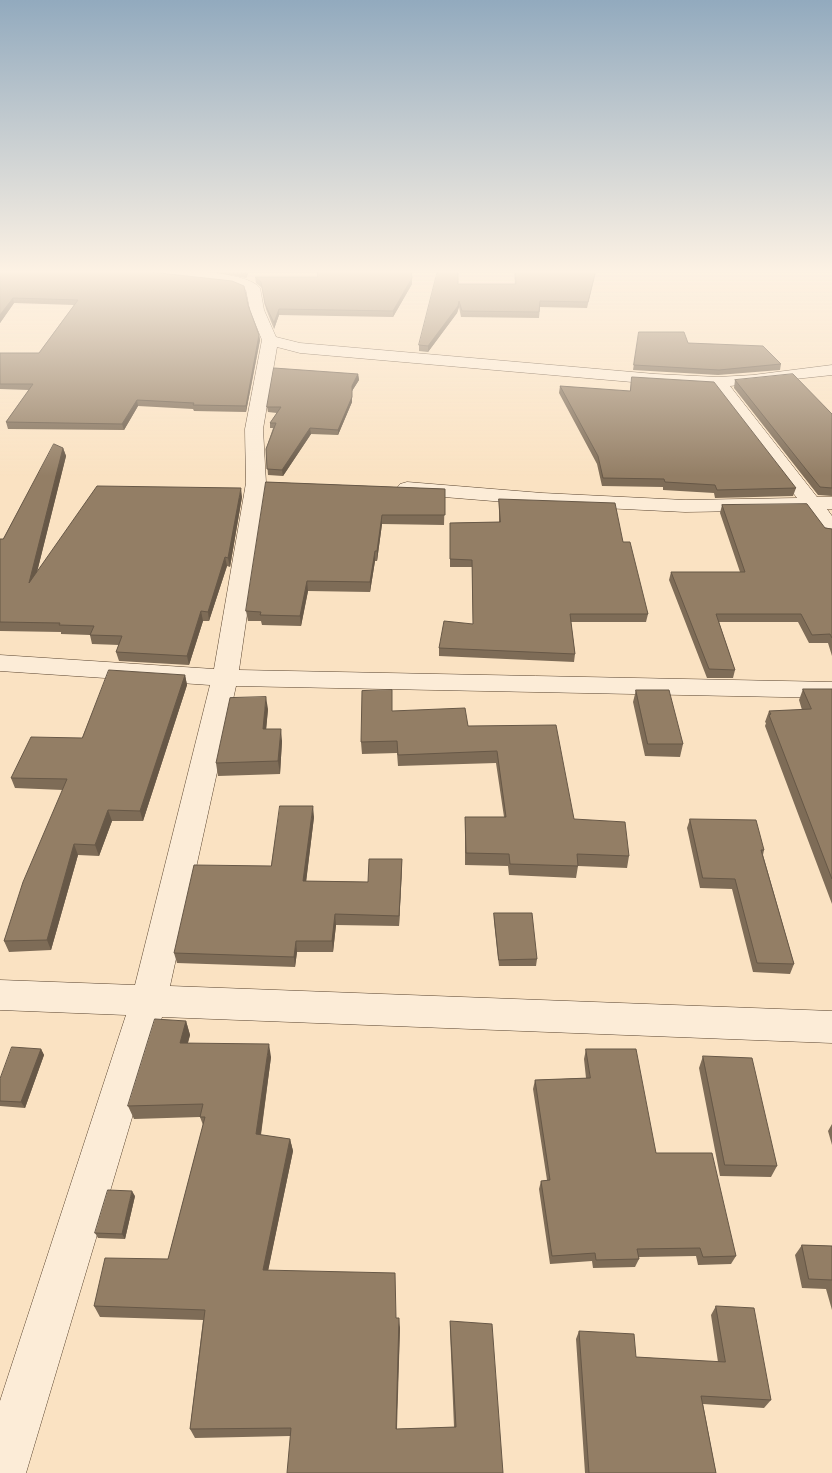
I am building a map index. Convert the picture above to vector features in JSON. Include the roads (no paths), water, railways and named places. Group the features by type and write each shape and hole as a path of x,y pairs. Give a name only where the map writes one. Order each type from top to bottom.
{"street":[{"path":"1,1473 148,1000 225,678 266,483 254,429 270,340 300,348 656,379 718,382 753,380 832,370"},
{"path":"718,382 808,502 832,530"},
{"path":"384,488 685,506 832,503"},
{"path":"0,663 225,678 832,690"},
{"path":"0,995 832,1027"}]}
